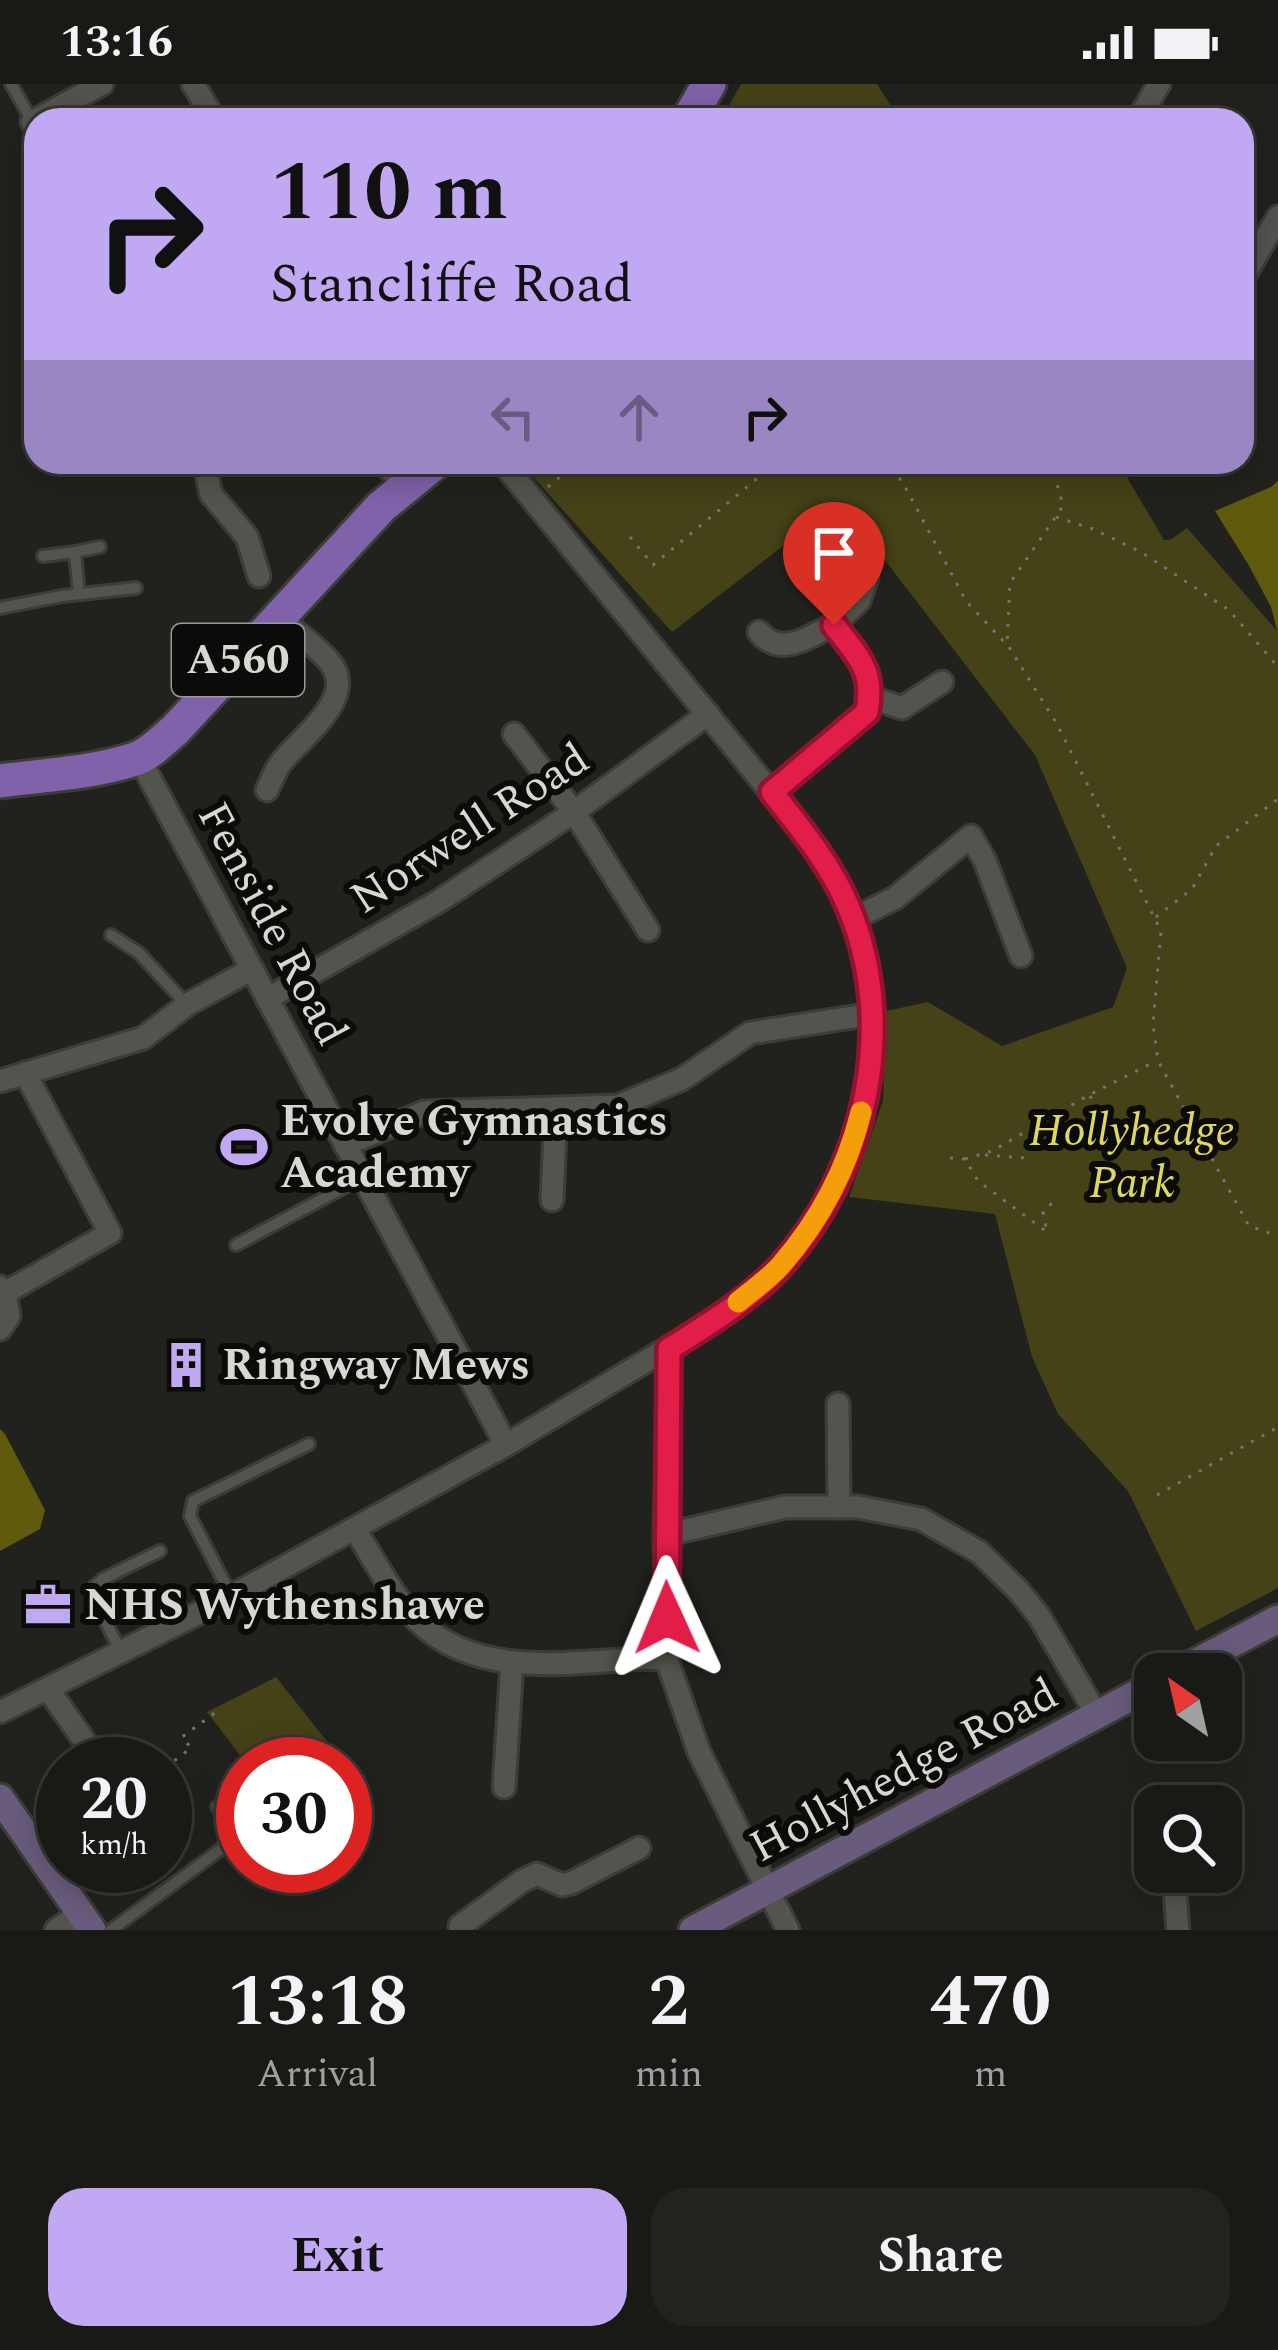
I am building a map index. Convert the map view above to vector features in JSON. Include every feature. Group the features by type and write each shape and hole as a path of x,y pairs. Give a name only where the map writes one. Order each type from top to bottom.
{"main road":[{"name":"A560","path":"0,781 139,758 175,730 278,617 393,474"}],"street":[{"path":"60,108 96,85"},
{"path":"1254,259 1278,217"},
{"path":"207,474 211,494 247,537 259,576"},
{"path":"0,1712 232,1597 506,1445 723,1315 779,1268 825,1206 855,1135 871,1070 866,959 853,919 818,850 512,474"},
{"path":"759,632 782,646 834,625 859,601 867,578 860,564"},
{"path":"267,790 280,764 313,732 338,684 333,665 278,617"},
{"path":"772,792 867,712 872,687 862,662 834,625"},
{"path":"870,697 902,708 942,682"},
{"name":"Norwell Road","path":"268,999 439,901 709,715"},
{"path":"514,734 574,812 648,930"},
{"name":"Fenside Road","path":"139,758 506,1445"},
{"path":"853,919 895,898 979,830 985,861 1021,956"},
{"path":"0,1081 143,1038 187,1005 252,969"},
{"path":"345,1145 424,1112 618,1106 682,1079 750,1034 872,1014"},
{"path":"0,1329 9,1316 3,1290 110,1233 25,1072"},
{"path":"552,1200 556,1110"},
{"path":"669,1349 667,1660 699,1752 788,1930"},
{"path":"838,1404 839,1507"},
{"path":"665,1535 785,1508 858,1507 921,1519 979,1552 1018,1590 1040,1616 1097,1715"},
{"path":"355,1529 418,1622 471,1654 512,1664 667,1660"},
{"path":"1214,1653 1278,1619"},
{"path":"504,1787 512,1664"},
{"path":"48,1689 82,1737"},
{"name":"Hollyhedge Road","path":"693,1930 1134,1695"},
{"path":"0,1798 36,1837"},
{"path":"457,1924 522,1880 537,1874 562,1885 571,1883 639,1848"},
{"path":"56,1930 87,1922 67,1893"},
{"path":"1175,1893 1178,1930"}],"lane":[{"path":"43,556 100,547"},
{"path":"75,552 79,594"},
{"path":"0,608 136,588"},
{"path":"111,935 139,953 187,1005"},
{"path":"236,1245 362,1178"},
{"path":"232,1597 190,1516 194,1501 309,1444"},
{"path":"121,1652 93,1597 94,1586 160,1551"},
{"path":"111,1930 216,1853"}],"path":[{"path":"533,500 564,474"},
{"path":"630,537 653,565 764,474"},
{"path":"894,474 966,601 1007,644 1057,724 1155,918 1161,931 1154,1024 1157,1060 1249,1226 1278,1236"},
{"path":"1007,644 1010,583 1064,506 1055,474"},
{"path":"1056,517 1142,552 1229,610 1278,667"},
{"path":"1155,918 1192,889 1216,845 1278,799"},
{"path":"950,1158 983,1155 1157,1060"},
{"path":"1089,1095 1097,1108"},
{"path":"983,1155 1028,1159"},
{"path":"965,1159 978,1181 1047,1232 1043,1212 1053,1202"},
{"path":"1157,1495 1278,1427"},
{"path":"182,1737 216,1712"}],"green space":[{"path":"741,84 877,84 892,108 728,108"},
{"name":"Hollyhedge Park","path":"531,474 1125,474 1164,540 1187,528 1278,632 1278,1588 1196,1631 1128,1491 1058,1414 1032,1357 995,1214 849,1197 883,1101 886,1011 928,1002 1002,1046 1113,1007 1127,968 1035,755 840,502 672,632"},
{"path":"276,1677 324,1737 226,1737 207,1712"}],"shaded area":[{"path":"1278,481 1278,634 1271,607 1215,511"},
{"path":"0,1429 45,1510 40,1529 0,1551"}],"slow traffic":[{"path":"738,1302 779,1268 825,1206 861,1112"}],"place":[{"name":"Evolve Gymnastics Academy","path":"244,1147"},
{"name":"Ringway Mews","path":"186,1365"},
{"name":"NHS Wythenshawe","path":"48,1605"}],"route":[{"path":"667,1618 669,1349 723,1315 779,1268 825,1206 855,1135 871,1070 866,959 853,919 818,850 772,792 867,712 872,687 862,662 834,625"}]}
